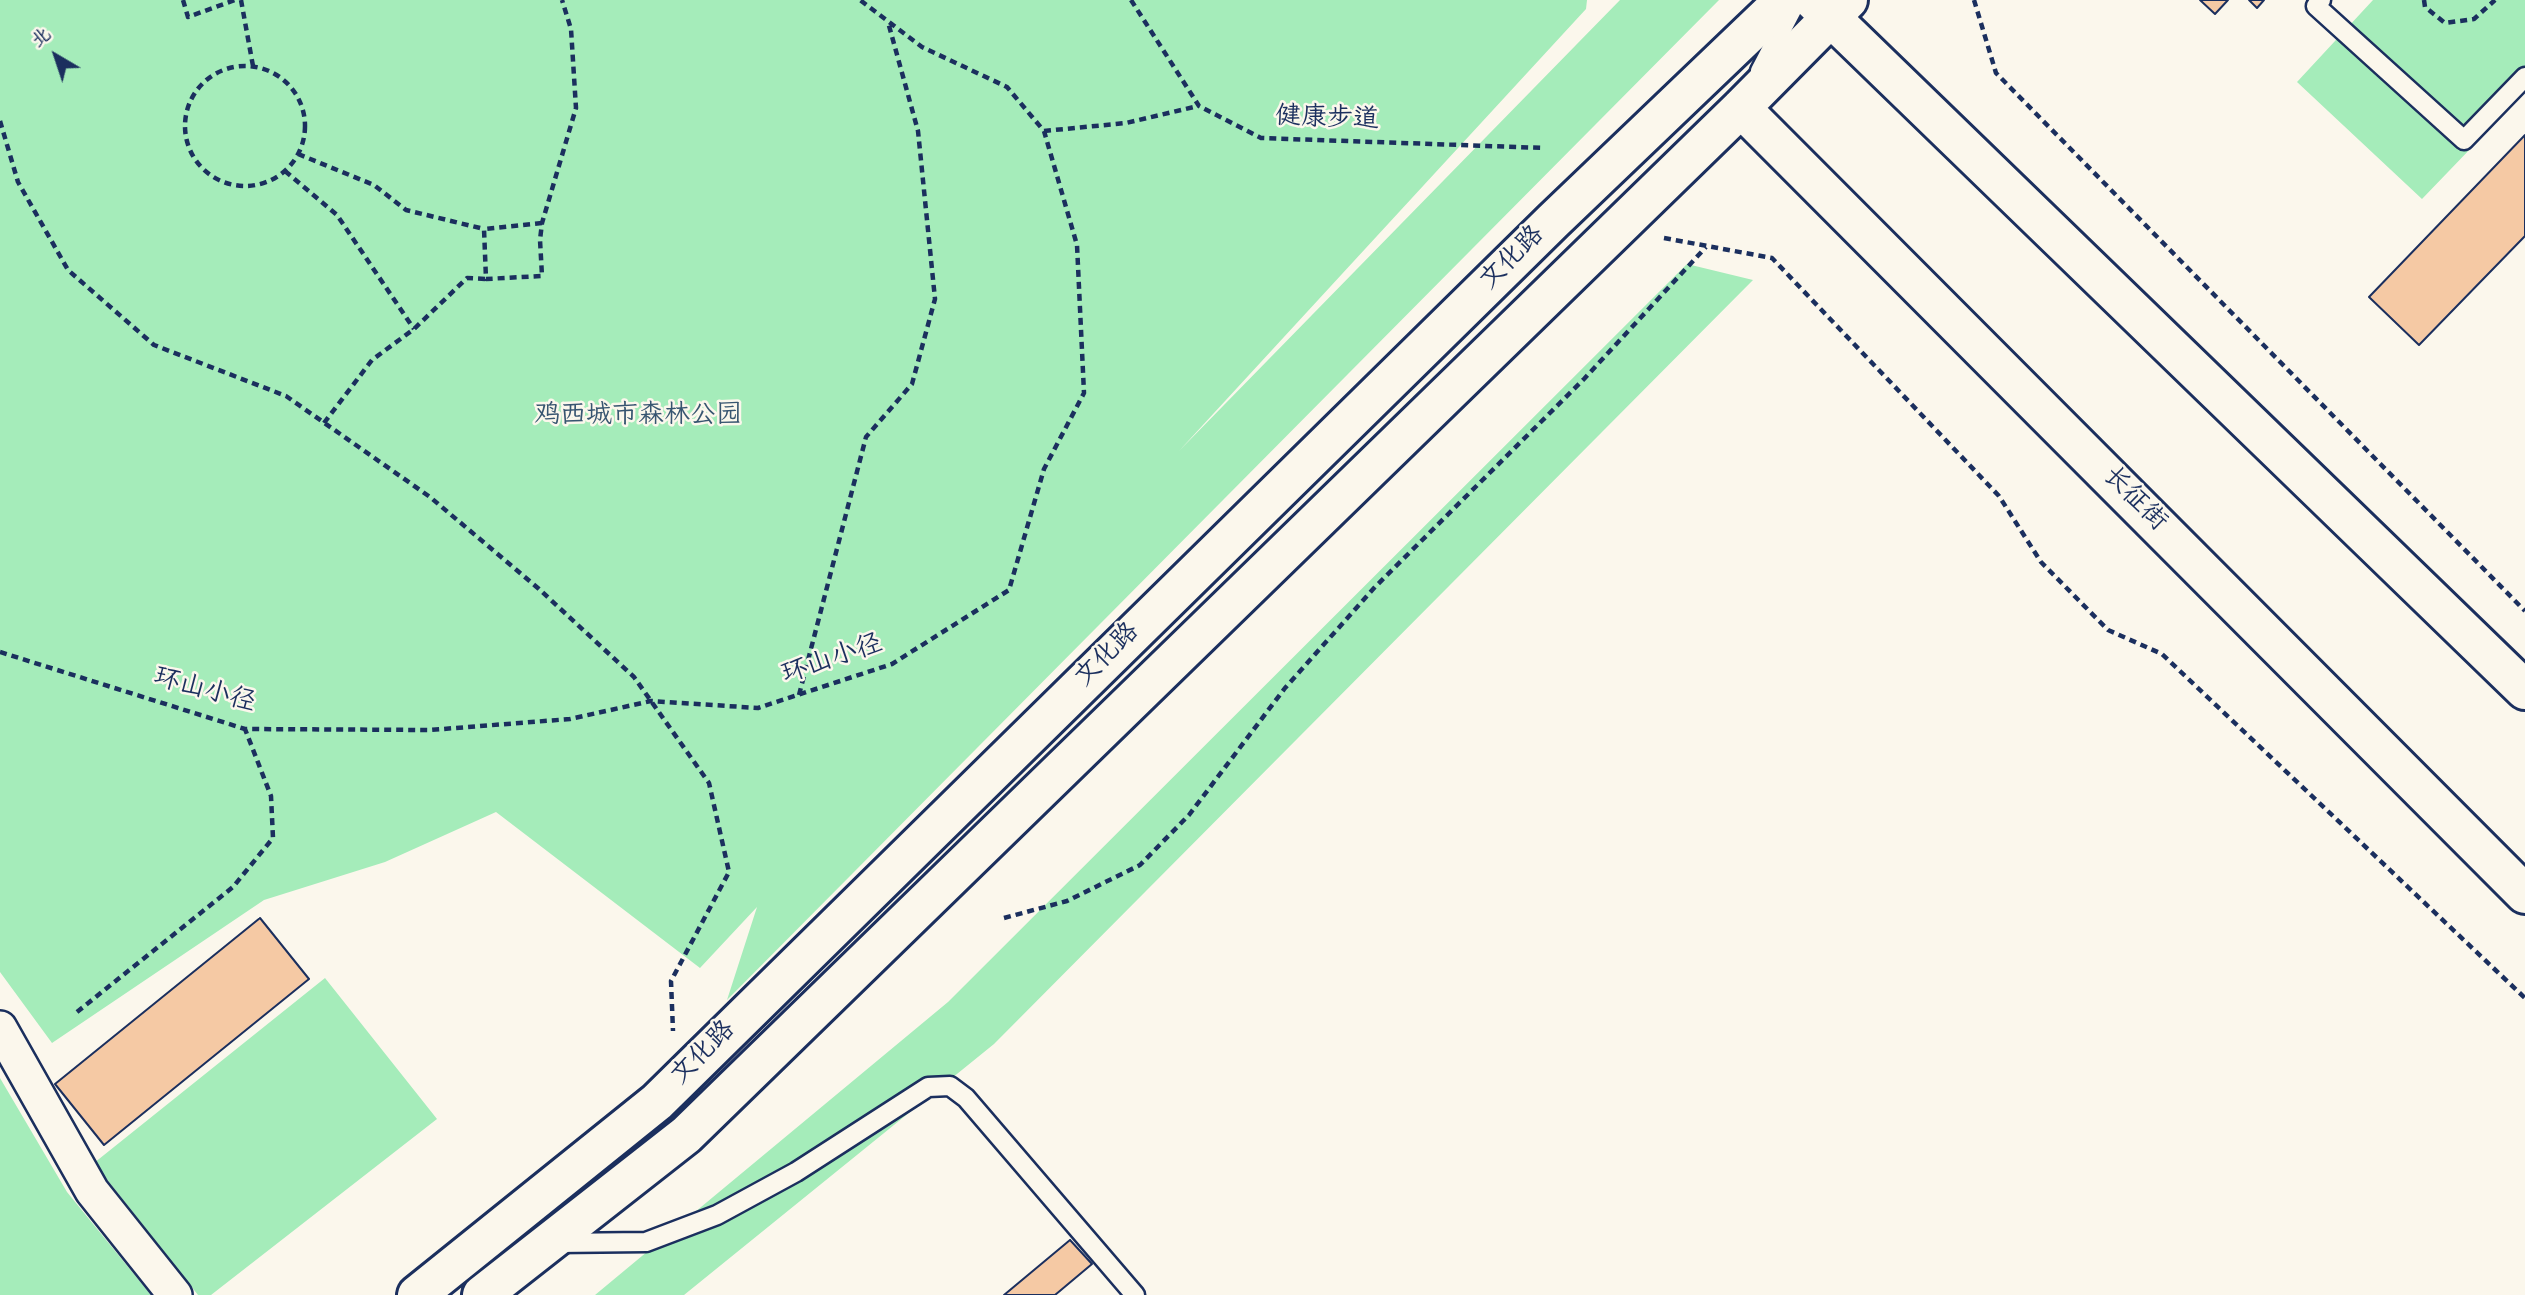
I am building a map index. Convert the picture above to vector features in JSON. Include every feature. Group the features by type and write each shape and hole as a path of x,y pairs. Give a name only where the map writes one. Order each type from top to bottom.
{"main road":[{"name":"文化路","path":"417,1295 657,1102 1553,221 1784,0"},
{"name":"文化路","path":"482,1295 686,1135 1741,108 1831,6"},
{"path":"1831,6 2525,690"},
{"name":"长征街","path":"1741,108 2525,894"}],"street":[{"path":"0,1028 92,1191 175,1295"}],"lane":[{"path":"1741,108 1797,0"},
{"path":"2321,0 2316,6 2464,140 2525,77"},
{"path":"549,1242 646,1242 717,1215 796,1172 928,1087 950,1086 966,1098 1135,1295"}],"path":[{"path":"183,0 188,17 235,0"},
{"path":"241,0 253,66"},
{"path":"324,423 372,360 414,329 467,278 542,276 542,223 576,107 571,29 562,0"},
{"name":"环山小径","path":"0,652 245,729 430,730 570,719 651,701 758,708 892,664 1009,590 1044,469 1084,393 1077,245 1044,131 1007,87 922,47 860,0"},
{"name":"健康步道","path":"1130,0 1199,106 1261,138 1545,148"},
{"path":"1974,0 1996,73 2525,611"},
{"path":"2424,0 2425,7 2445,23 2474,19 2495,0"},
{"path":"799,695 866,437 912,384 935,299 918,131 888,21"},
{"path":"253,66 271,72 287,83 298,98 304,117 304,135 298,153 285,171 267,182 248,186 228,184 210,176 195,162 187,144 184,123 189,104 199,86 215,74 233,67 253,66"},
{"path":"1044,131 1126,123 1199,106"},
{"path":"0,121 18,182 68,270 154,345 286,396 430,497 529,580 634,677 709,783 729,872 671,981 674,1036"},
{"path":"298,153 374,185 406,210 484,229 542,223"},
{"path":"285,171 337,215 414,329"},
{"path":"484,229 486,279"},
{"path":"1615,230 1772,258 1999,496 2041,562 2108,630 2162,654 2525,998"},
{"path":"1004,918 1067,901 1140,865 1189,815 1285,688 1375,587 1584,379 1707,246"},
{"path":"77,1012 233,887 272,838 271,796 245,729"}],"green space":[{"name":"鸡西城市森林公园","path":"0,0 1587,0 1586,9 1179,451 1620,0 1719,0 727,1000 757,907 700,968 496,812 385,862 264,900 52,1043 0,972"},
{"path":"2373,0 2525,0 2525,92 2422,199 2297,82"},
{"path":"1687,264 1753,280 994,1044 684,1295 595,1295 948,1002"},
{"path":"325,978 437,1119 211,1295 198,1295 94,1163"},
{"path":"0,1078 67,1192 151,1295 0,1295"}],"building":[{"path":"2200,0 2228,0 2215,14"},
{"path":"2249,0 2264,0 2257,8"},
{"path":"2525,135 2525,236 2419,345 2369,297"},
{"path":"260,918 309,979 104,1145 55,1084"},
{"path":"1070,1240 1092,1264 1055,1295 1004,1295"}]}
